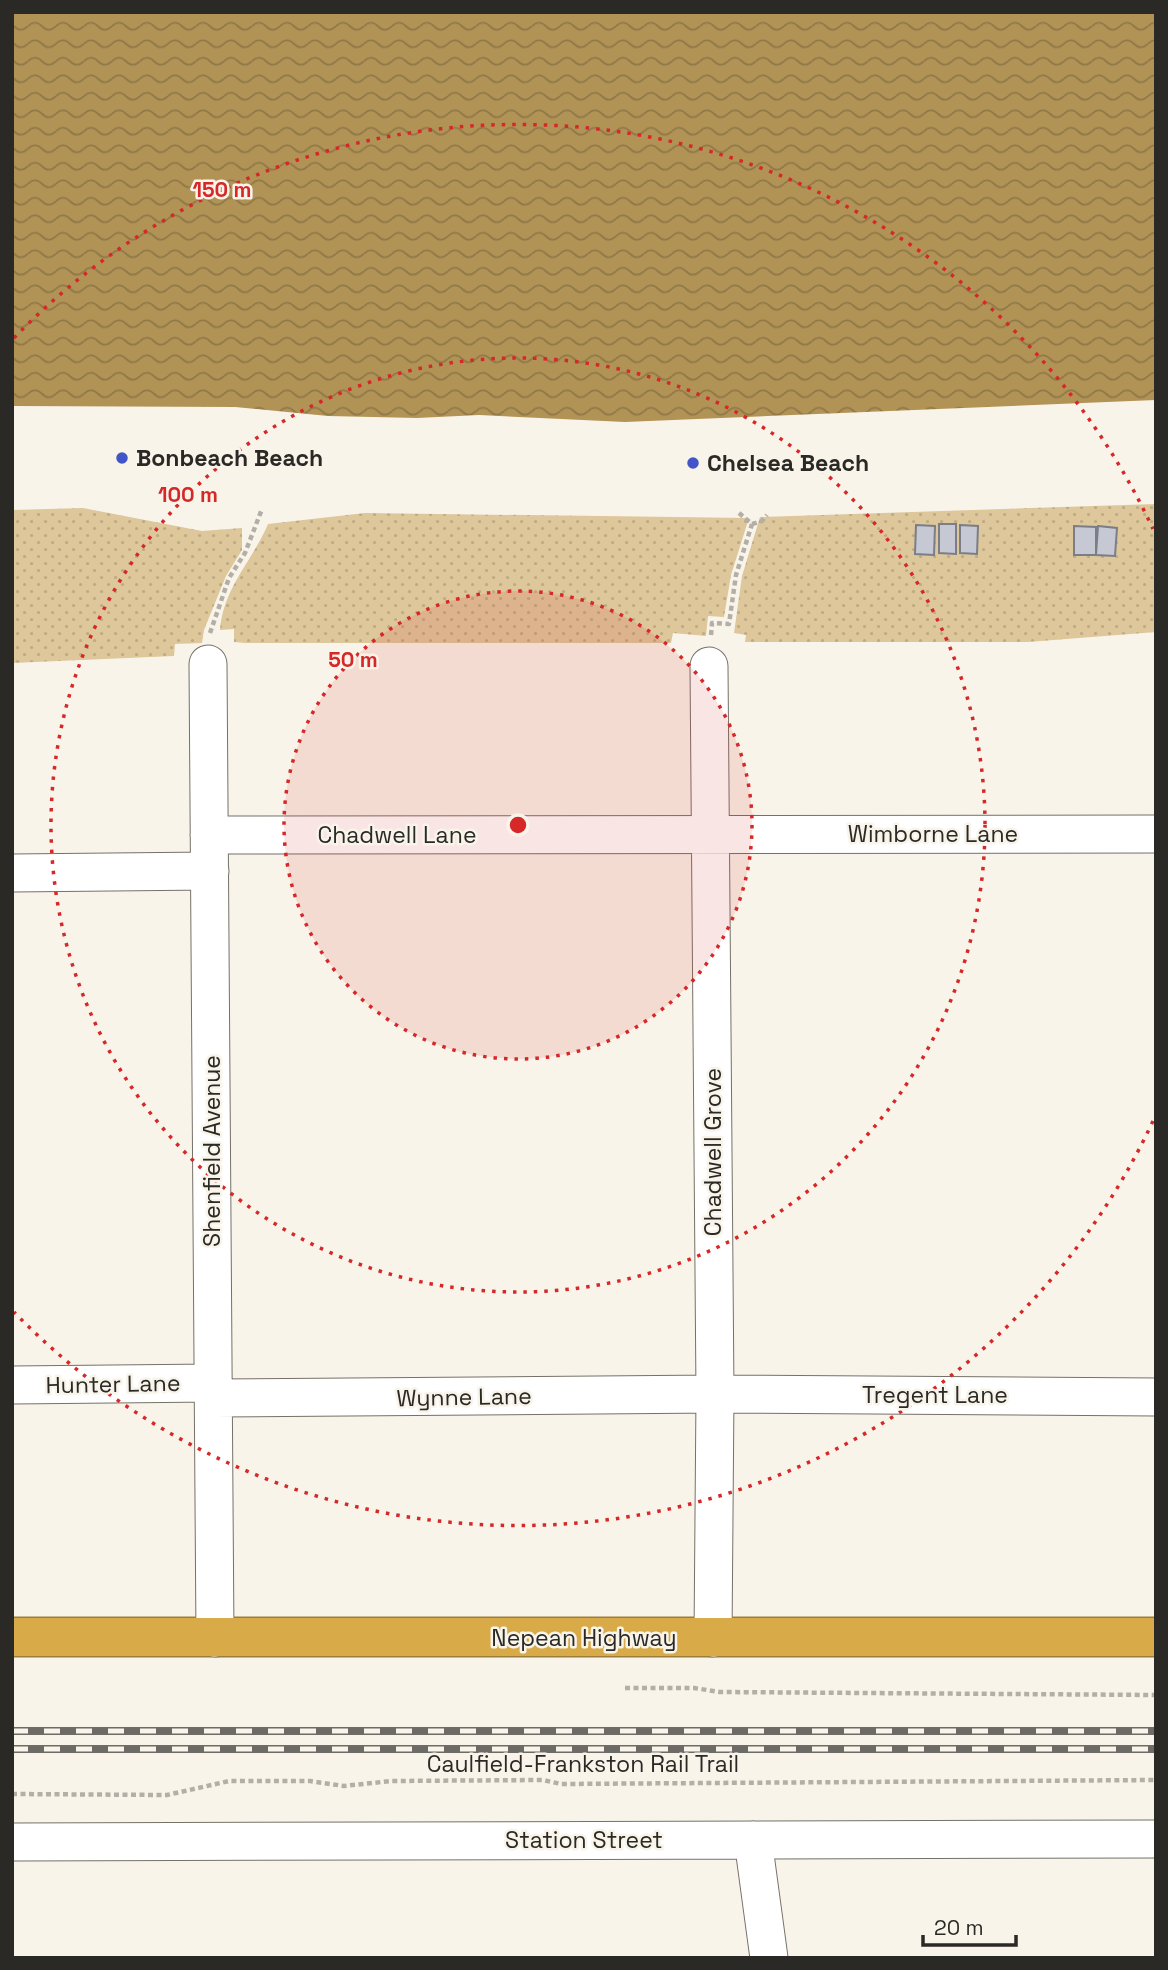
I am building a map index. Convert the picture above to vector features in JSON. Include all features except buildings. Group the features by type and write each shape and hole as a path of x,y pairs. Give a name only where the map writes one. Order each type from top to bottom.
{"highway":[{"name":"Nepean Highway","path":"12,1637 1156,1637"}],"street":[{"name":"Shenfield Avenue","path":"213,649 209,835 215,1637"},
{"name":"Chadwell Grove","path":"710,653 715,1394 713,1638"},
{"name":"Chadwell Lane","path":"209,835 710,833"},
{"name":"Wimborne Lane","path":"710,833 1156,834"},
{"path":"12,873 210,871"},
{"name":"Hunter Lane","path":"12,1385 214,1391"},
{"name":"Wynne Lane","path":"214,1391 715,1394"},
{"name":"Tregent Lane","path":"715,1394 1156,1396"},
{"name":"Station Street","path":"12,1842 1156,1839"},
{"path":"753,1840 769,1958"}],"path":[{"path":"213,649 209,632 229,578 245,553 262,509"},
{"path":"739,513 752,524"},
{"path":"752,524 762,521 767,515"},
{"path":"710,653 712,623 729,624 736,575 752,524"},
{"path":"625,1688 694,1688 720,1692 1156,1695"},
{"name":"Caulfield-Frankston Rail Trail","path":"12,1794 167,1795 229,1781 310,1781 344,1786 391,1780 543,1780 561,1784 1156,1780"}],"shaded area":[{"path":"1156,504 1156,632 1028,642 745,642 746,635 734,633 742,576 760,517"},
{"path":"83,508 202,531 242,528 242,550 226,576 204,630 202,643 175,644 174,656 12,663 12,510"},
{"path":"365,513 749,518 731,575 724,617 708,616 706,636 673,633 671,643 245,643 234,642 234,629 220,630 222,615 233,587 268,524"}],"water":[{"path":"12,12 1156,12 1156,400 625,422 479,415 417,418 328,416 235,407 12,406"}],"railway":[{"path":"12,1731 1156,1731"},
{"path":"12,1749 1156,1749"}],"place":[{"name":"Bonbeach Beach","path":"122,458"},
{"name":"Chelsea Beach","path":"693,463"}]}
